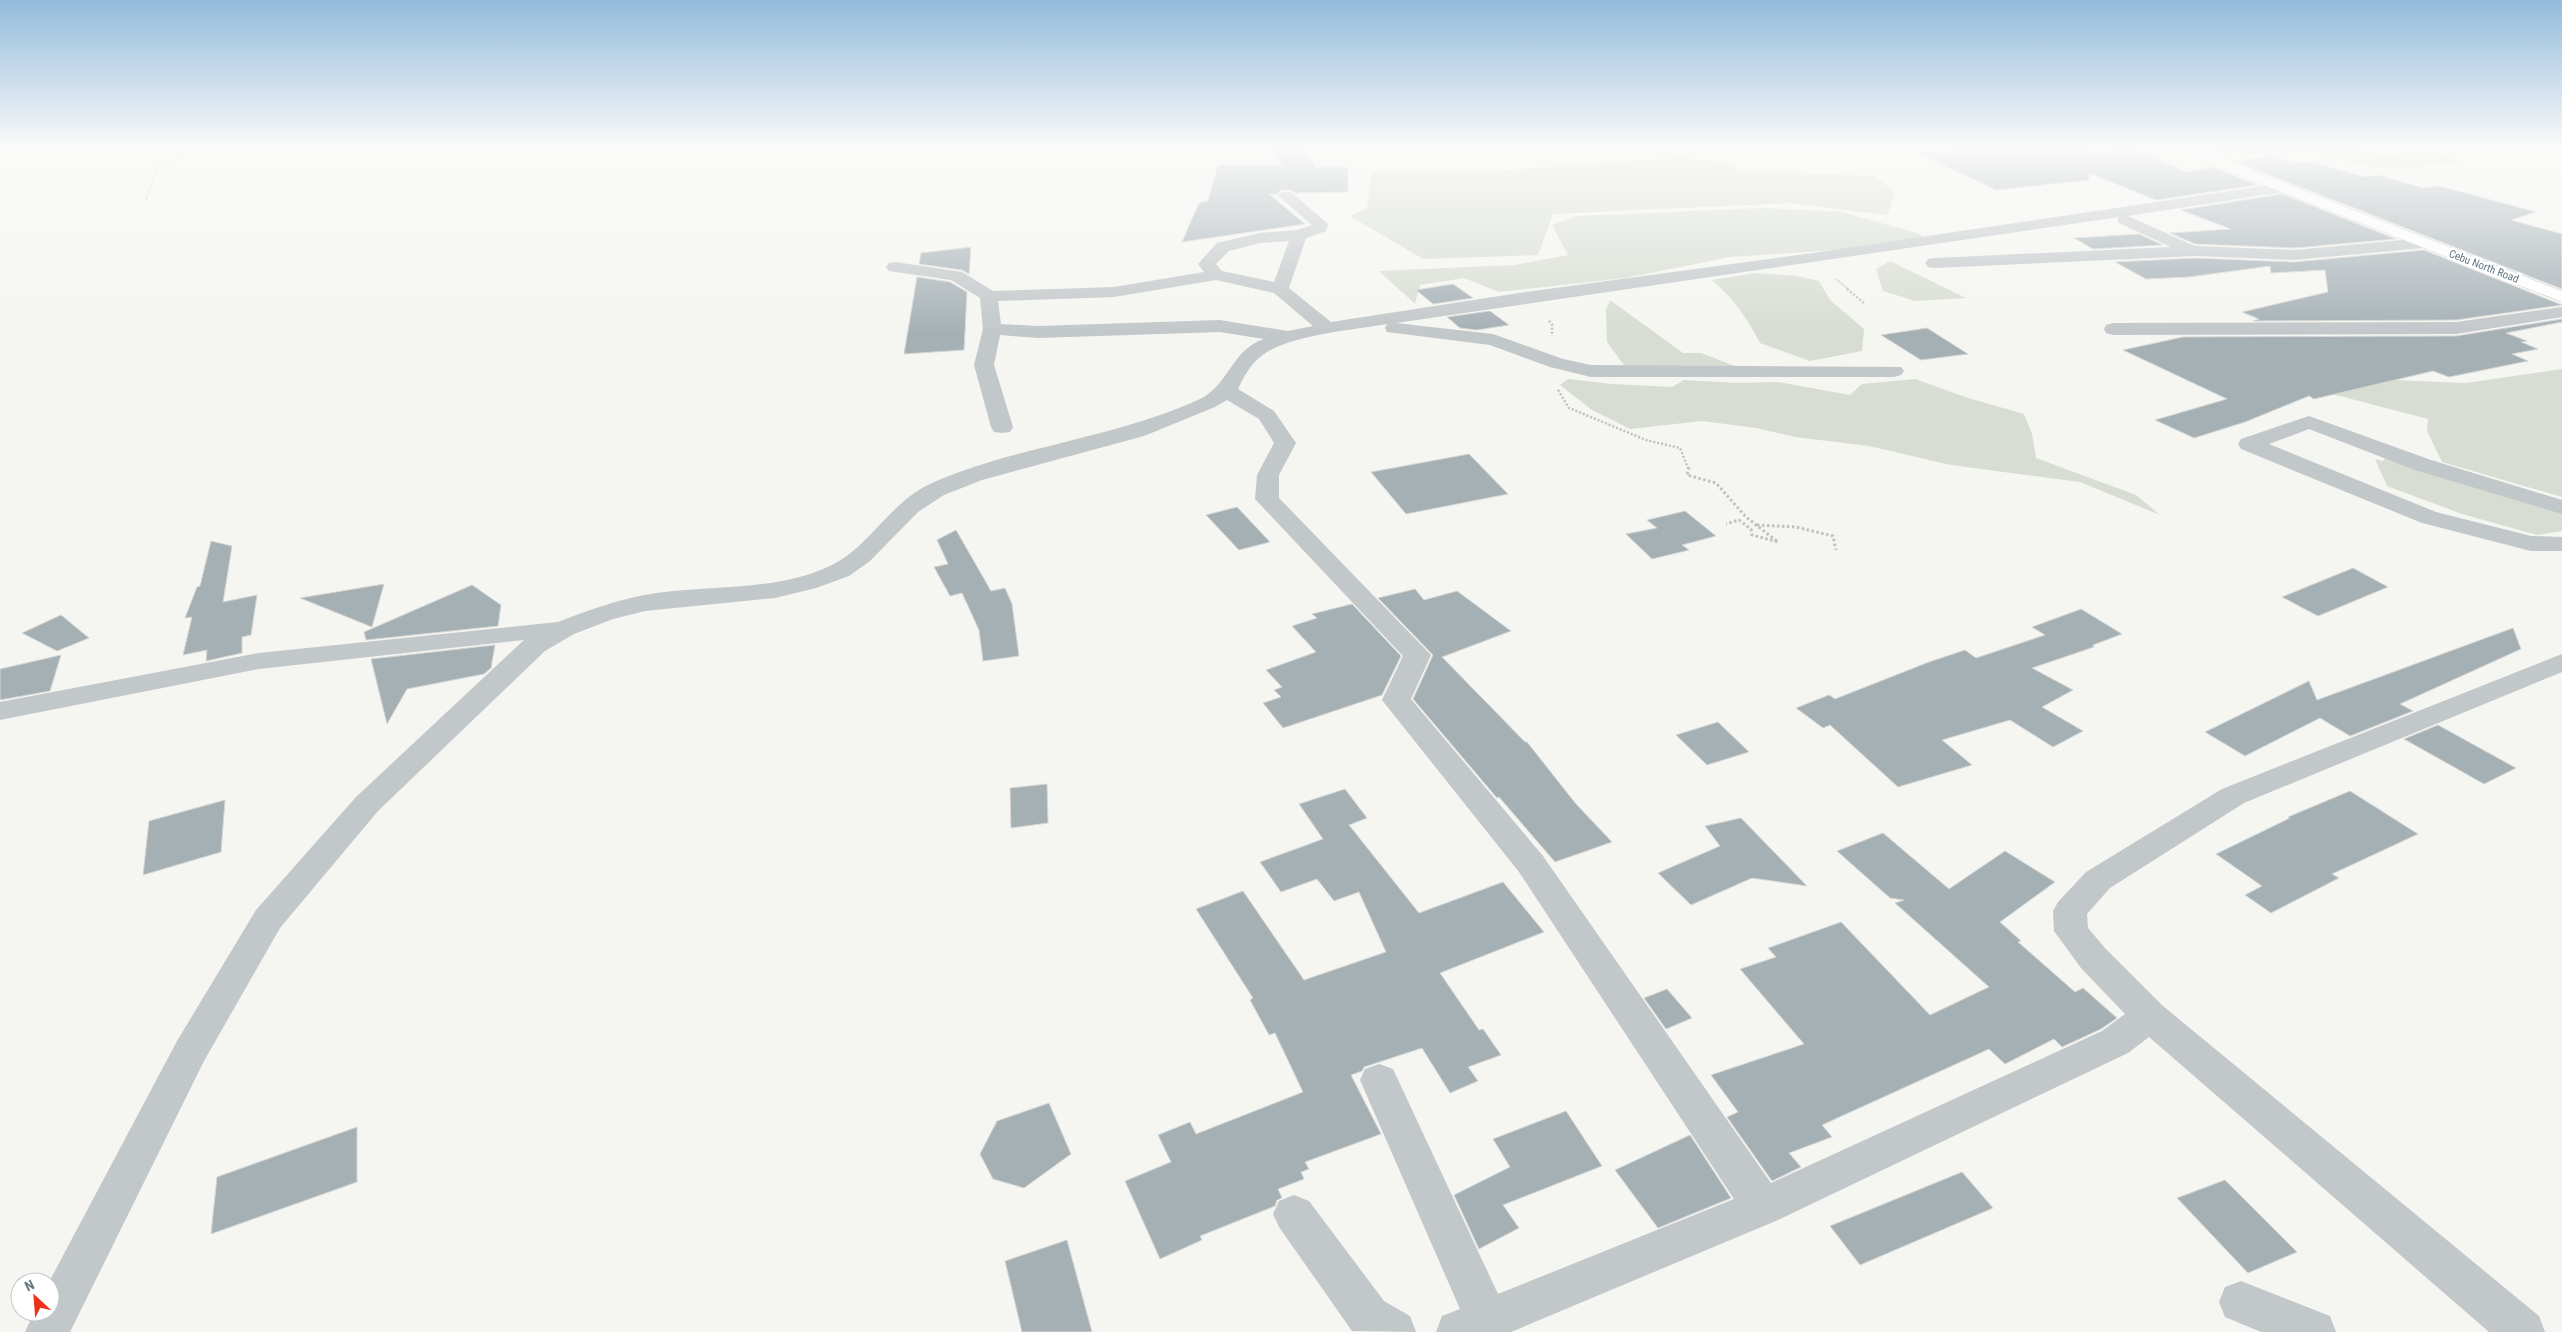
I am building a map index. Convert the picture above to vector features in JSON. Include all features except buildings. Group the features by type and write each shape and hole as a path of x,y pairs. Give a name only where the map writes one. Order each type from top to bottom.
{"highway":[{"name":"Cebu North Road","path":"2340,210 2562,297"}],"street":[{"path":"1216,275 1207,264 1223,247 1260,238 1300,235 1320,228 1320,224 1304,210"},
{"path":"47,1332 190,1052 268,920 367,804 536,645 565,628 604,613 645,603 775,590 807,583 840,571 861,556 910,507 936,490 974,475 1136,431 1208,403 1227,391 1234,376 1252,353 1267,344 1288,337 1327,328 1519,298 1813,258 2135,210"},
{"path":"2125,220 2195,251"},
{"path":"1280,289 1300,235"},
{"path":"1934,263 2195,251 2294,255 2424,243"},
{"path":"895,267 956,276 988,296 1114,292 1216,275 1280,289 1327,328"},
{"path":"988,296 992,329 984,365 1002,427"},
{"path":"2113,329 2456,328 2562,312"},
{"path":"1362,323 1493,340 1591,371 1894,371"},
{"path":"992,329 1038,332 1220,326 1288,337"},
{"path":"1227,391 1267,415 1285,443 1268,475 1267,499 1417,655 1396,700 1531,864 1763,1206"},
{"path":"2562,507 2423,465 2309,422 2249,444 2430,518 2444,520 2496,536 2552,545 2562,544"},
{"path":"0,711 260,661 565,628"},
{"path":"2523,1332 2150,1016 2093,958 2071,931 2070,911 2098,880 2233,796 2562,662"},
{"path":"1378,1080 1473,1326 1763,1206 2115,1042 2150,1016"},
{"path":"1294,1214 1368,1316 1394,1332"},
{"path":"2241,1302 2314,1332"}],"path":[{"path":"1813,258 1864,303"},
{"path":"1519,298 1552,324 1552,340 1544,353 1545,365 1550,378 1569,408 1646,440 1680,448 1689,465 1688,475 1716,483 1746,517 1778,542 1752,535 1750,529 1739,520 1726,524"},
{"path":"1757,524 1796,526 1833,536 1836,550"}],"shaded area":[{"path":"1362,210 1636,210 1553,214 1538,255 1423,259 1350,216"},
{"path":"1713,210 1842,212 1920,234 1925,241 1850,249 1730,257 1625,278 1499,292 1464,278 1420,285 1415,304 1379,271 1515,265 1568,255 1552,225 1578,216"},
{"path":"1848,210 1889,210 1887,215"},
{"path":"1890,261 1966,298 1915,301 1883,291 1876,269"},
{"path":"1756,273 1797,276 1819,281 1830,300 1864,329 1862,351 1810,361 1760,343 1739,309 1712,280"},
{"path":"1610,300 1683,353 1701,353 1735,366 1685,373 1627,369 1607,342 1606,310"},
{"path":"2562,369 2562,497 2442,462 2427,431 2428,419 2340,396 2219,373 2466,383"},
{"path":"1568,379 1612,384 1672,387 1684,380 1737,383 1778,382 1850,395 1862,384 1915,379 1968,398 2024,414 2032,434 2036,458 2136,495 2160,515 2080,482 1951,465 1869,446 1795,437 1756,428 1702,421 1630,429 1592,410 1560,385"},
{"path":"2387,456 2562,510 2562,531 2537,535 2462,514 2387,486 2375,459 2383,461"}]}
